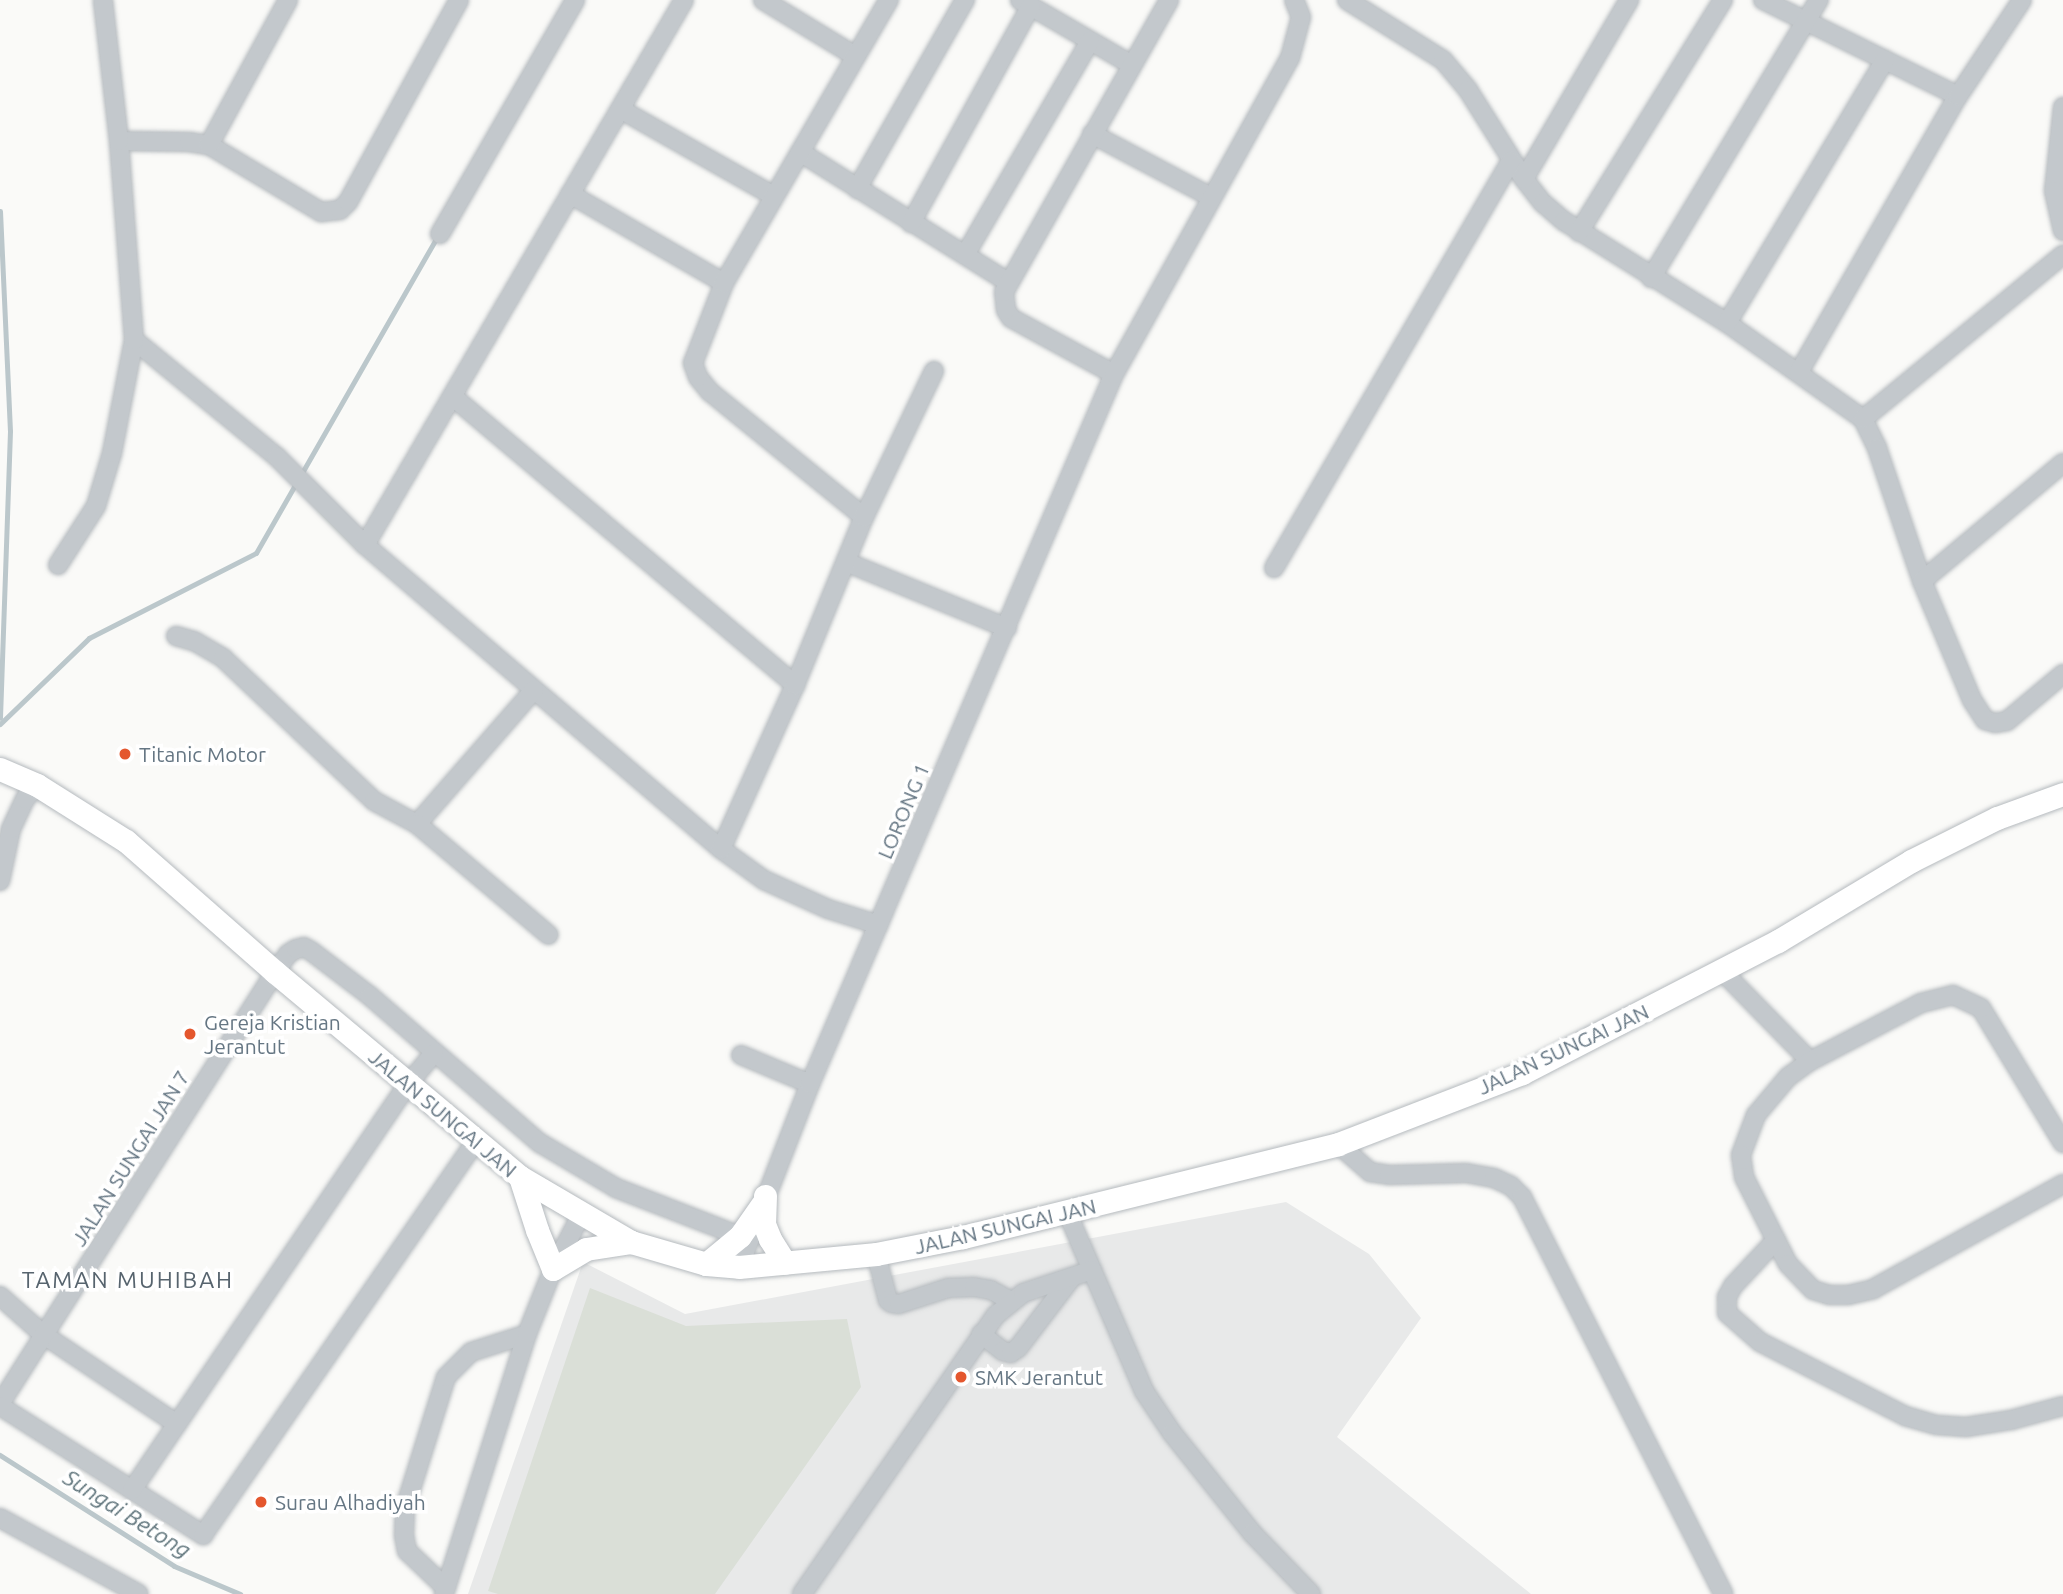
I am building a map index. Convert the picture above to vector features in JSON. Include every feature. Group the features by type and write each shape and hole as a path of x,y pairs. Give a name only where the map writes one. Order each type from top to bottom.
{"main road":[{"name":"JALAN SUNGAI JAN","path":"19,777 126,841 275,972 520,1177 580,1215 631,1242 706,1264 739,1268 876,1254 963,1237 1338,1144 1522,1073 1722,971 1910,861 1997,818 2063,794"},
{"path":"520,1177 537,1230 554,1269 586,1249 631,1242"},
{"path":"706,1264 740,1236 763,1200"},
{"path":"763,1200 764,1224 785,1263"}],"street":[{"path":"58,565 96,506 112,453 134,340 119,141 103,0"},
{"path":"209,145 288,0"},
{"path":"119,141 209,145 321,212 340,211 348,202 459,0"},
{"path":"440,234 575,0"},
{"path":"365,545 684,0"},
{"path":"763,0 855,57"},
{"path":"864,517 710,392 698,377 693,363 723,284 888,0"},
{"path":"857,189 965,0"},
{"name":"LORONG 1","path":"739,1268 810,1084 1114,374 1290,58 1301,17 1294,0"},
{"path":"1347,0 1443,60 1468,90 1511,161 1543,204 1579,232 1727,323 1863,419 1877,448 1922,582 1972,700 1985,720 1995,723 2007,721 2063,674"},
{"path":"1524,179 1629,0"},
{"path":"1579,232 1723,0"},
{"path":"1763,0 1958,96"},
{"path":"1651,278 1819,0"},
{"path":"1799,372 1958,96 2022,0"},
{"path":"1114,374 1010,318 1003,302 1008,282 1132,65 1165,1"},
{"path":"911,223 1026,3 1132,65"},
{"path":"965,255 1090,41"},
{"path":"1727,323 1885,60"},
{"path":"2063,107 2054,191 2063,231"},
{"path":"620,109 774,196"},
{"path":"1092,134 1211,197"},
{"path":"800,152 1008,282"},
{"path":"1274,568 1511,161"},
{"path":"570,194 723,284"},
{"path":"1863,419 2063,255"},
{"path":"134,340 277,457 365,545 721,849 764,880 828,909 879,925"},
{"path":"721,849 795,685 864,517 934,371"},
{"path":"452,396 795,685"},
{"path":"1922,582 2063,463"},
{"path":"846,562 1007,628"},
{"path":"176,636 194,641 223,658 374,801 417,824 549,935"},
{"path":"417,824 534,690"},
{"path":"0,881 11,829 25,799 19,777"},
{"name":"JALAN SUNGAI JAN 7","path":"0,1405 288,954 304,947 370,996 434,1053"},
{"path":"1722,971 1810,1061"},
{"path":"2063,1143 1996,1030 1980,1008 1965,998 1953,995 1921,1003 1810,1061 1788,1077 1756,1115 1741,1155 1744,1177 1794,1271 1813,1290 1829,1295 1848,1295 1872,1289 2063,1184"},
{"path":"132,1490 408,1084 434,1053 540,1143 617,1188 740,1236"},
{"path":"741,1055 810,1084"},
{"path":"0,1405 203,1535 477,1140"},
{"path":"1338,1144 1370,1172 1389,1175 1466,1173 1494,1178 1511,1186 1522,1197 1723,1594"},
{"path":"1067,1212 1144,1391 1172,1433 1252,1533 1311,1594"},
{"path":"527,1334 471,1352 446,1377 404,1508 407,1551 445,1591 527,1334 580,1215"},
{"path":"1776,1240 1733,1286 1727,1297 1727,1313 1760,1342 1905,1416 1937,1425 1966,1427 2011,1420 2063,1406"},
{"path":"876,1254 888,1300 892,1303 899,1304 948,1288 974,1287 991,1290 1011,1301"},
{"path":"802,1594 981,1334 1011,1301 1023,1293 1092,1270"},
{"path":"981,1334 1003,1351 1011,1353 1018,1348 1072,1276"},
{"path":"0,1296 44,1335 177,1424"},
{"path":"0,1518 107,1587 139,1594"}],"shaded area":[{"name":"SMK Jerantut","path":"1286,1202 1369,1254 1421,1318 1337,1437 1531,1594 468,1594 583,1262 685,1314"},
{"path":"590,1288 686,1326 847,1319 861,1387 715,1594 498,1594 488,1591"}],"waterway":[{"name":"Sungai Betong","path":"0,211 10,431 0,718"},
{"path":"0,724 89,638 256,553 437,237"},
{"name":"Sungai Betong","path":"0,1455 174,1566 240,1594"}],"place":[{"name":"Titanic Motor","path":"125,754"},
{"name":"Gereja Kristian Jerantut","path":"190,1034"},
{"name":"SMK Jerantut","path":"961,1377"},
{"name":"Surau Alhadiyah","path":"261,1502"}],"district":[{"name":"TAMAN MUHIBAH","path":"128,1280"}]}
